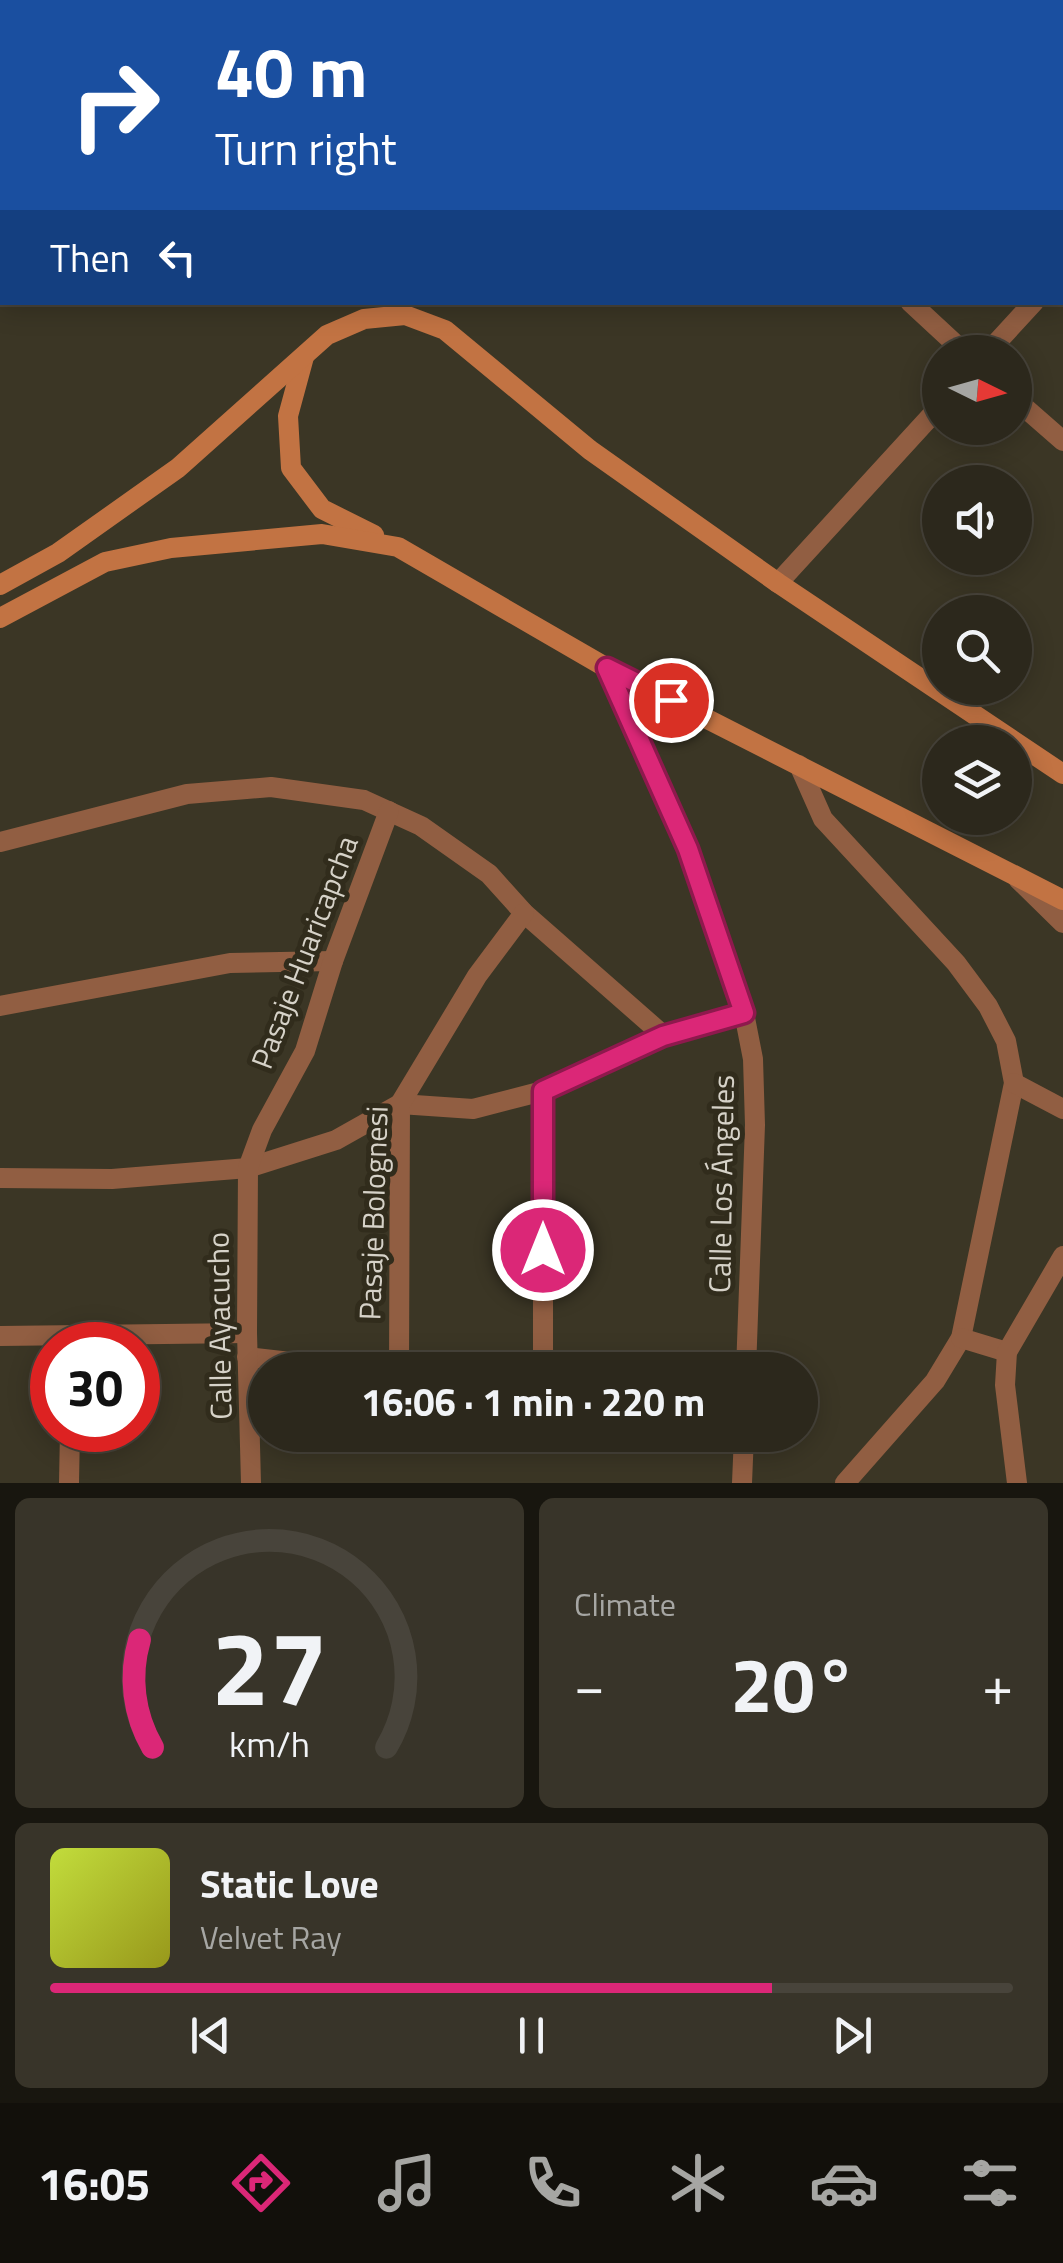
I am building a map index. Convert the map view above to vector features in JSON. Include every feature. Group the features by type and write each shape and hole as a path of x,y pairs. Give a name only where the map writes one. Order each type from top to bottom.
{"street":[{"path":"913,305 946,335"},
{"path":"1004,335 1031,305"},
{"path":"0,585 58,553 178,468 326,335 364,319 406,315 445,330 590,450 778,583 1063,774"},
{"path":"304,357 288,416 291,468 322,509 607,668 1063,900"},
{"path":"1032,413 1063,441"},
{"path":"778,583 922,426"},
{"path":"0,618 105,562 171,548 322,534 398,548"},
{"name":"Calle Los Ángeles","path":"607,668 688,849 744,1013 754,1059 747,1352"},
{"path":"799,766 823,819 956,962 988,1006 1006,1041 1014,1082 962,1338 935,1381 845,1483"},
{"path":"0,842 187,794 271,787 364,800 422,826 489,874 524,912 663,1036"},
{"name":"Pasaje Huaricapcha","path":"248,1168 262,1130 306,1051 333,961 389,812"},
{"path":"1014,875 1063,923"},
{"name":"Pasaje Bolognesi","path":"399,1352 400,1104 476,976 524,912"},
{"path":"0,1006 230,963 333,961"},
{"path":"0,1178 112,1180 248,1168 336,1140 400,1104 472,1108 543,1091 663,1036 744,1013"},
{"path":"1014,1082 1063,1109"},
{"path":"543,1091 543,1352"},
{"name":"Calle Ayacucho","path":"248,1168 251,1483"},
{"path":"1017,1483 1005,1385 1007,1352 1063,1256"},
{"path":"160,1336 247,1332"},
{"path":"0,1336 30,1338"},
{"path":"962,1338 1007,1352"},
{"path":"69,1483 70,1452"},
{"path":"742,1483 743,1452"}],"route":[{"path":"543,1250 543,1091 663,1036 744,1013 688,849 607,668 671,700"}]}
